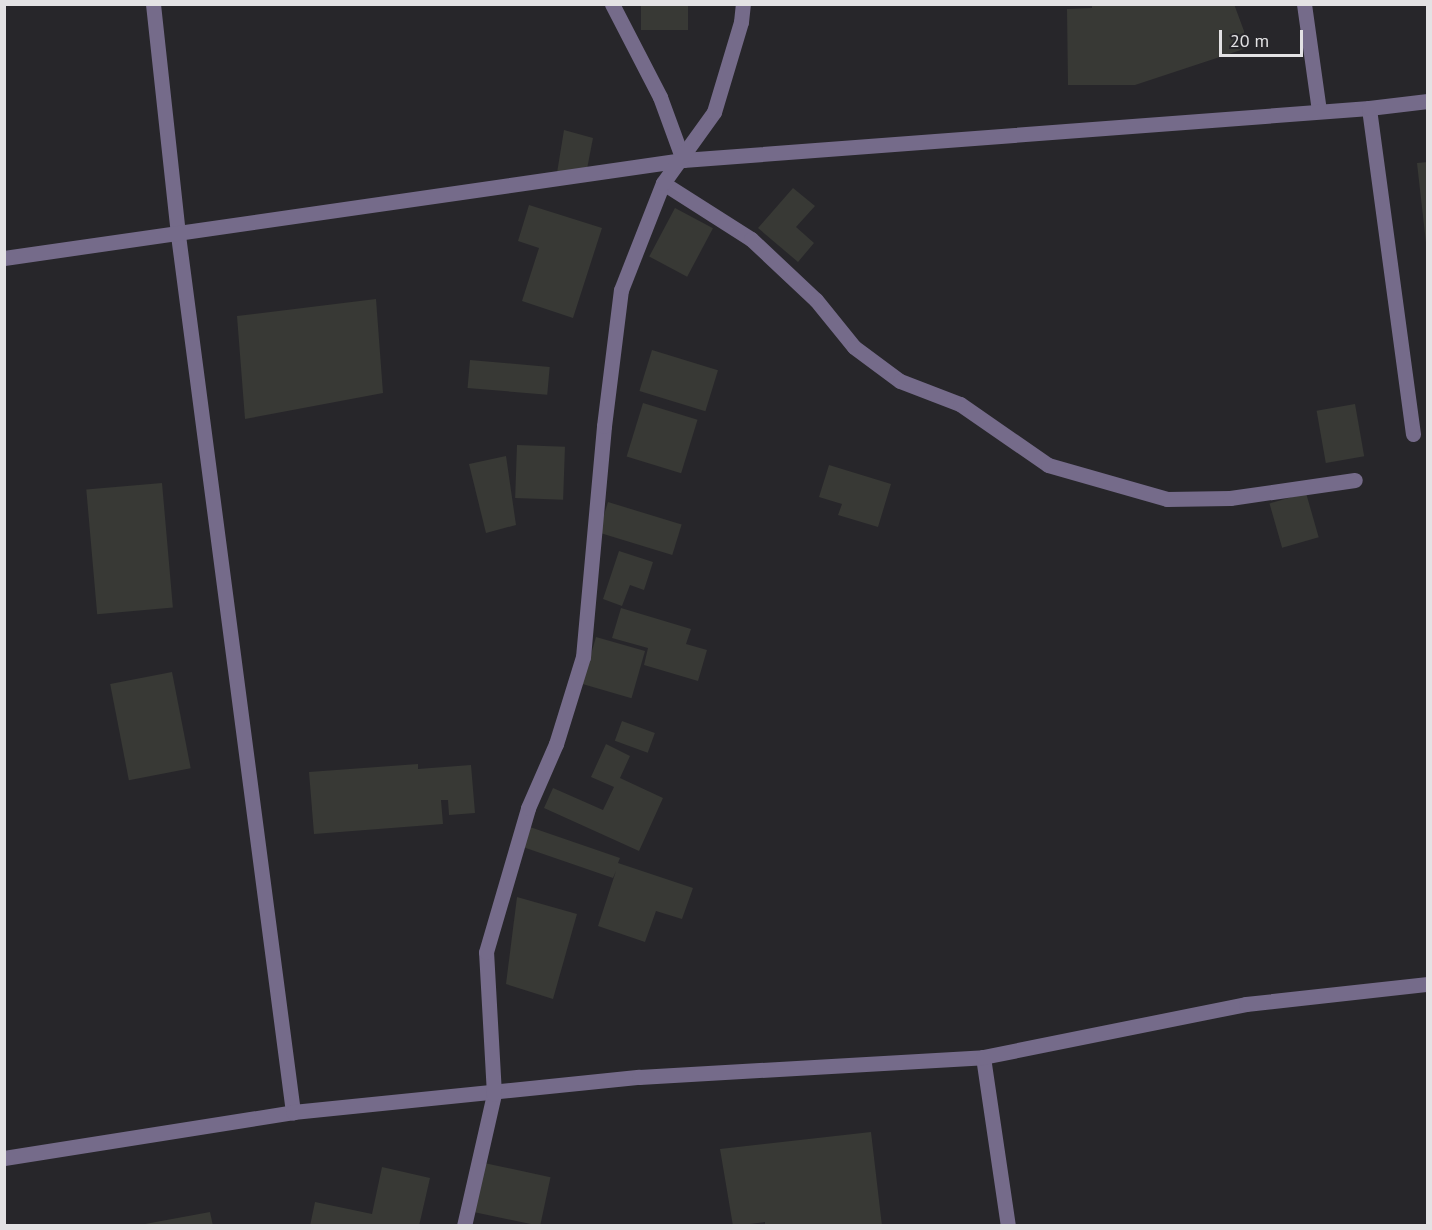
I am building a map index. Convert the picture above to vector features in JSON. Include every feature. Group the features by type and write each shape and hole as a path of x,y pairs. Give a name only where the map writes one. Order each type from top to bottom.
{"street":[{"path":"153,4 178,235 293,1112"},
{"path":"612,4 660,97 683,160"},
{"path":"464,1226 494,1094 486,952 528,808 556,744 583,657 604,426 621,290 663,183 683,160 714,112 741,22 743,4"},
{"path":"1304,4 1318,111"},
{"path":"4,258 178,235 683,160 1369,108 1428,100"},
{"path":"1369,108 1413,434"},
{"path":"663,183 751,239 816,300 854,347 900,381 960,405 1048,465 1167,499 1230,498 1355,480"},
{"path":"4,1158 293,1112 494,1094 639,1077 983,1057 1246,1004 1428,984"},
{"path":"983,1057 1008,1226"}],"building":[{"path":"641,4 688,4 688,30 641,30"},
{"path":"1092,4 1234,4 1244,31 1244,49 1135,85 1068,85 1067,9 1092,8"},
{"path":"564,130 593,138 587,169 557,173"},
{"path":"1428,162 1428,243 1426,243 1417,163"},
{"path":"793,188 815,206 796,227 814,243 798,262 758,228"},
{"path":"529,205 602,228 573,318 522,301 539,248 518,241"},
{"path":"675,208 713,228 687,277 649,257"},
{"path":"376,299 383,393 245,419 237,316"},
{"path":"652,350 718,370 705,411 639,391"},
{"path":"470,360 550,367 547,395 468,388"},
{"path":"643,403 698,420 681,473 627,457"},
{"path":"1355,404 1364,456 1326,463 1317,411"},
{"path":"517,445 565,447 563,500 515,498"},
{"path":"506,456 516,525 486,533 469,464"},
{"path":"829,465 891,484 878,527 838,515 842,504 819,497"},
{"path":"162,483 173,608 97,614 86,490"},
{"path":"1306,493 1319,537 1282,548 1269,503"},
{"path":"608,502 682,525 672,555 599,533"},
{"path":"619,551 653,562 644,590 630,585 622,606 603,599"},
{"path":"621,608 691,629 686,644 707,650 698,681 644,665 648,648 612,638"},
{"path":"596,637 645,651 632,698 582,684"},
{"path":"172,672 191,768 129,780 110,684"},
{"path":"622,721 655,733 648,753 615,741"},
{"path":"606,744 630,756 620,778 663,798 639,851 544,808 553,788 603,810 614,787 591,777"},
{"path":"418,764 418,769 471,765 475,813 449,815 448,800 441,800 443,824 314,834 309,772"},
{"path":"527,826 620,858 618,863 693,888 682,919 656,911 645,942 598,926 616,871 613,878 520,846"},
{"path":"517,897 577,914 553,999 506,984"},
{"path":"871,1132 882,1226 765,1226 765,1222 733,1226 720,1149"},
{"path":"484,1163 551,1177 540,1226 474,1212"},
{"path":"382,1167 430,1178 419,1226 310,1226 315,1202 372,1214"},
{"path":"210,1212 213,1226 145,1226 145,1224"}]}
